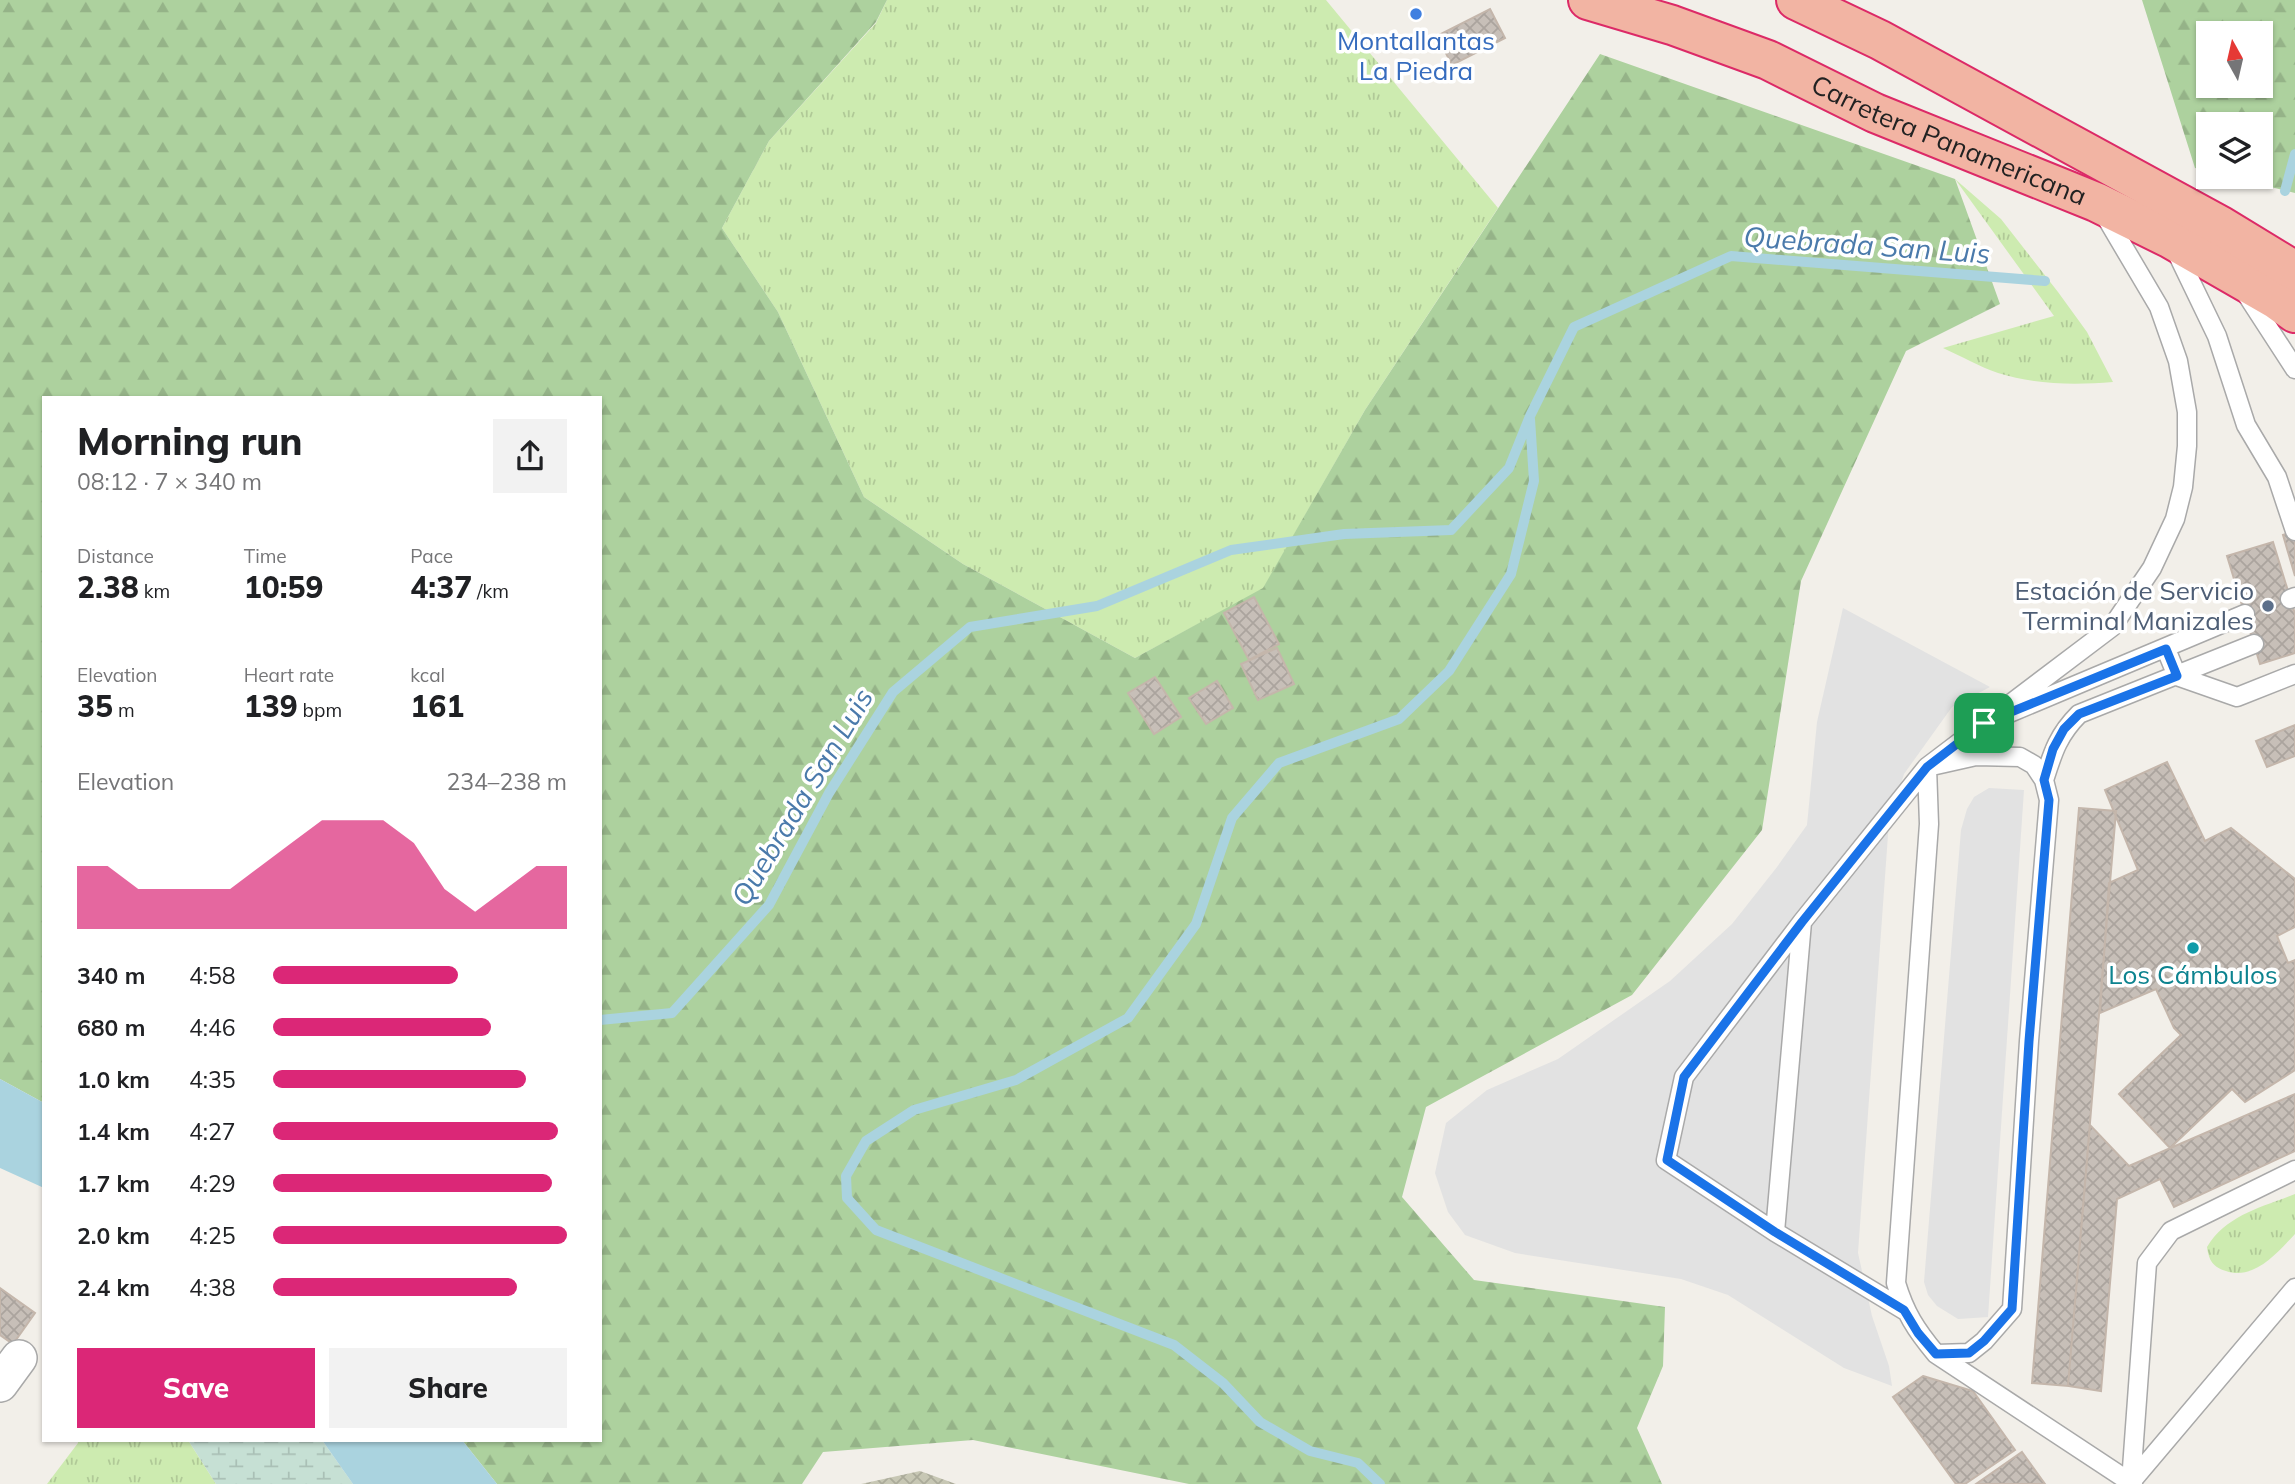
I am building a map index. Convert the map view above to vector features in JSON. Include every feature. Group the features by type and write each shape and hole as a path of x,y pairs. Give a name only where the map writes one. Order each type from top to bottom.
{"highway":[{"name":"Carretera Panamericana","path":"1588,0 1672,24 1768,60 1875,113 2096,202 2171,239 2295,313"},
{"name":"Carretera Panamericana","path":"1796,0 1880,40 2221,226 2295,271"}],"lane":[{"path":"1904,1310 1775,1232 1667,1160 1684,1077 1802,922 1927,767 2112,627 2152,568 2164,544 2175,519 2183,487 2187,446 2187,412 2178,361 2159,307 2096,202"},
{"path":"2171,239 2217,336 2246,425 2277,477 2295,531"},
{"path":"2235,277 2295,369"},
{"path":"1984,723 2245,614"},
{"path":"2044,780 2053,749 2064,729 2079,714 2254,644"},
{"path":"2166,649 2177,676 2237,697 2295,674"},
{"path":"1927,767 1976,756 2020,757 2034,765 2044,780 2049,800 2029,1041 2012,1309 1984,1341 1969,1353 1936,1354"},
{"path":"1927,767 1928,824 1896,1283 1904,1310 1918,1333 1936,1354 2132,1483"},
{"path":"1775,1232 1802,922"},
{"path":"2132,1483 2147,1263 2171,1231 2295,1170"},
{"path":"2132,1483 2295,1288"}],"shaded area":[{"path":"1843,608 1990,687 1952,707 1904,774 1889,821 1858,1253 1892,1386 1844,1368 1728,1295 1681,1279 1515,1253 1465,1235 1448,1212 1435,1173 1446,1123 1487,1090 1558,1059 1670,981 1732,924 1777,867 1807,825 1817,722"},
{"path":"1989,788 2024,790 1988,1317 1958,1319 1937,1306 1928,1295 1924,1282 1961,830 1967,809 1974,797"},
{"path":"920,1471 956,1484 861,1484"}],"green space":[{"path":"0,0 887,0 876,22 769,141 722,228 778,312 864,497 963,564 1135,658 1263,588 1365,410 1600,54 1955,179 2000,304 1906,351 1801,581 1762,830 1632,995 1426,1107 1402,1197 1474,1280 1665,1307 1663,1366 1637,1428 1662,1484 1189,1484 973,1440 823,1452 802,1484 497,1484 464,1442 602,1442 602,396 42,396 42,1102 0,1079"},
{"path":"887,0 1326,0 1498,208 1365,410 1263,589 1135,658 963,564 864,497 778,312 722,228 769,141 876,23"},
{"path":"2142,0 2295,0 2295,193 2273,188 2273,112 2196,112 2196,168"},
{"path":"1955,179 2001,219 2058,292 2087,332 2113,382 2070,384 2026,380 1991,371 1943,348 2054,316"},
{"path":"2295,1194 2295,1234 2265,1263 2246,1272 2236,1273 2218,1268 2212,1263 2207,1247 2224,1227 2246,1213"},
{"path":"189,1442 216,1484 47,1484 78,1443"},
{"path":"189,1442 323,1442 353,1484 216,1484"}],"water":[{"path":"0,1079 42,1102 42,1187 0,1168"},
{"path":"323,1442 464,1442 497,1484 353,1484"}],"building":[{"path":"1490,9 1505,38 1452,65 1437,36"},
{"name":"Estación de Servicio Terminal Manizales","path":"2295,531 2295,576 2283,535"},
{"name":"Estación de Servicio Terminal Manizales","path":"2273,542 2295,614 2295,653 2260,664 2227,556"},
{"path":"1254,597 1279,644 1249,660 1224,613"},
{"path":"1277,648 1294,684 1258,700 1241,664"},
{"path":"1155,677 1181,717 1154,734 1128,693"},
{"path":"1217,681 1233,708 1206,724 1189,698"},
{"path":"2295,725 2295,756 2267,767 2256,741"},
{"name":"Los Cámbulos","path":"2167,762 2205,841 2231,828 2295,879 2295,927 2277,936 2288,963 2295,960 2295,1070 2245,1102 2232,1089 2170,1148 2119,1094 2181,1035 2174,1028 2156,989 2100,1013 2109,883 2138,870 2105,790"},
{"path":"2079,808 2116,811 2068,1386 2032,1383"},
{"path":"2295,1094 2295,1151 2174,1207 2160,1179 2117,1199 2101,1391 2068,1386 2090,1125 2129,1166"},
{"path":"0,1288 35,1313 13,1344 0,1335"},
{"path":"1923,1376 1973,1391 2015,1450 1965,1484 1956,1484 1893,1397"},
{"path":"2022,1452 2045,1484 1976,1484"}],"waterway":[{"name":"Quebrada San Luis","path":"2285,191 2295,154"},
{"name":"Quebrada San Luis","path":"602,1020 672,1013 769,905 829,793 893,692 970,627 1097,606 1231,550 1344,534 1451,530 1509,468 1530,416 1574,327 1731,256 2045,281"},
{"path":"1380,1484 1358,1463 1310,1451 1260,1422 1223,1383 1174,1345 876,1230 847,1198 846,1176 866,1141 914,1110 1016,1080 1128,1018 1196,924 1232,818 1279,763 1399,719 1449,671 1511,574 1534,481 1530,419"}],"place":[{"name":"Montallantas La Piedra","path":"1416,14"},
{"name":"Estación de Servicio Terminal Manizales","path":"2268,606"},
{"name":"Los Cámbulos","path":"2193,948"}],"route":[{"path":"2166,649 2177,676 2079,714 2064,729 2053,749 2044,780 2049,800 2029,1041 2012,1309 1984,1341 1969,1353 1951,1355 1936,1354 1918,1333 1904,1310 1775,1232 1667,1160 1684,1077 1802,922 1927,767 1984,723 2166,649"}]}
